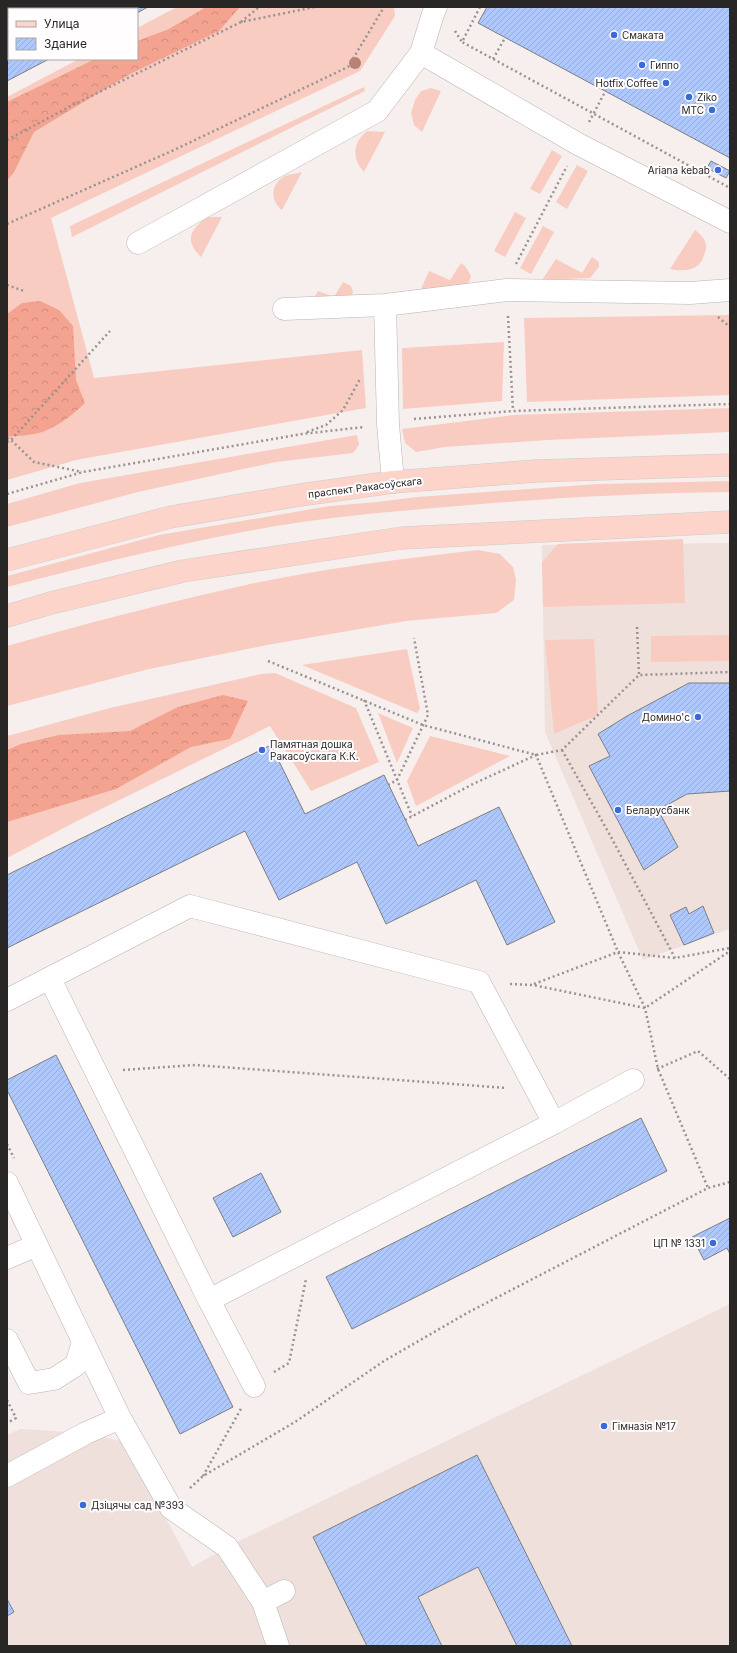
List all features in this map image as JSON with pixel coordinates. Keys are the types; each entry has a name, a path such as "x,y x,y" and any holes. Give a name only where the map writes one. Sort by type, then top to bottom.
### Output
{"main road":[{"name":"праспект Ракасоўскага","path":"7,560 170,517 300,495 393,482 536,471 730,465"},
{"path":"7,616 51,603 183,571 402,538 730,522"}],"lane":[{"path":"138,243 377,111 421,53 435,10"},
{"path":"421,53 578,144 730,222"},
{"path":"284,308 385,305 507,290 690,293 730,290"},
{"path":"385,305 388,424 393,482"},
{"path":"7,1000 190,906 479,982 538,1090 554,1123"},
{"path":"50,979 97,1071 209,1300 254,1386"},
{"path":"209,1300 554,1123 633,1080"},
{"path":"7,1183 120,1418 171,1508 227,1547 263,1602 278,1646"},
{"path":"7,1258 37,1245"},
{"path":"7,1340 29,1383 54,1379 76,1365 83,1342"},
{"path":"7,1476 86,1433 120,1418"},
{"path":"263,1602 284,1591"}],"path":[{"path":"7,140 71,106 241,22 259,7"},
{"path":"241,22 315,7"},
{"path":"7,224 174,150 348,67 384,7"},
{"path":"480,7 462,42 730,188"},
{"path":"493,59 505,38"},
{"path":"513,411 507,290 511,274 605,92"},
{"path":"7,285 24,291"},
{"path":"7,442 11,440 110,331"},
{"path":"302,434 326,425 343,410 362,374"},
{"path":"414,420 513,411 730,404"},
{"path":"7,494 83,472 302,434 364,427"},
{"path":"7,438 34,462 83,472"},
{"path":"638,627 639,675"},
{"path":"388,785 397,780 428,715 414,638"},
{"path":"268,661 423,725 536,755"},
{"path":"405,820 473,784 536,755 562,750 639,675 730,672"},
{"path":"364,700 412,816"},
{"path":"562,750 611,837 675,958"},
{"path":"536,755 618,952 645,1008 658,1069 708,1188"},
{"path":"533,985 618,952 675,958 730,949"},
{"path":"479,982 533,985 645,1008 730,949"},
{"path":"633,1080 698,1051 730,1080"},
{"path":"97,1071 195,1065 538,1090"},
{"path":"7,1144 17,1164"},
{"path":"188,1490 203,1476 295,1422 384,1361 461,1316 708,1188 730,1182"},
{"path":"7,1400 16,1418 7,1423"}],"shaded area":[{"path":"177,7 394,7 395,16 360,71 51,218 94,378 362,350 366,408 76,460 7,480 7,97 77,60 138,60 138,27"},
{"path":"364,87 365,91 72,237 70,226"},
{"path":"431,88 441,91 422,132 414,125 411,113 415,100 421,91"},
{"path":"367,131 385,132 364,172 357,161 355,150 359,140"},
{"path":"552,150 562,156 540,194 530,189"},
{"path":"577,165 588,171 567,209 556,202"},
{"path":"302,172 282,210 275,202 273,193 274,188 280,179 285,176"},
{"path":"515,212 526,218 505,257 494,251"},
{"path":"207,217 222,217 201,257 192,245 191,236 196,226"},
{"path":"543,226 554,232 531,274 520,268"},
{"path":"695,230 706,243 706,249 702,260 691,269 670,269"},
{"path":"592,257 599,262 599,267 590,278 542,280 556,259 582,273"},
{"path":"461,263 466,267 471,276 469,282 461,288 421,289 429,271 450,280"},
{"path":"343,282 351,286 353,292 351,297 309,306 318,291 334,297"},
{"path":"730,315 730,395 527,402 524,318"},
{"path":"504,342 502,401 403,409 402,348"},
{"path":"730,408 730,432 548,440 445,447 416,452 405,443 402,429 514,415"},
{"path":"357,435 359,445 353,453 276,462 138,492 7,527 7,504 80,483"},
{"path":"730,481 730,492 594,496 390,512 299,522 174,546 7,587 7,576 159,535 330,506 417,497 598,484"},
{"path":"683,539 685,603 543,607 542,562 558,544"},
{"path":"730,543 730,929 643,960 545,732 542,545"},
{"path":"478,550 500,554 513,567 516,580 514,600 496,613 406,621 267,645 149,669 7,706 7,646 128,613 278,578 392,560"},
{"path":"730,635 730,661 651,662 651,636"},
{"path":"594,639 598,715 554,734 545,640"},
{"path":"407,649 420,709 417,713 302,665"},
{"path":"275,673 356,708 379,762 311,791 270,726 79,820 7,858 7,736 110,708 261,674"},
{"path":"378,713 413,728 397,763"},
{"path":"430,736 510,756 416,806 407,781"},
{"name":"Гімназія №17","path":"730,1304 730,1646 7,1646 7,1435 20,1429 86,1433 125,1442 192,1567 227,1547"}],"green space":[{"path":"206,7 240,7 219,31 130,74 34,132 14,172 7,181 7,102 93,60 138,60 138,41 169,29"},
{"path":"40,301 59,310 73,326 76,380 85,403 67,418 47,430 32,434 7,437 7,314 22,303"},
{"path":"223,695 248,701 230,739 191,747 116,789 7,822 7,750 21,744 59,735 130,731 178,707"}],"building":[{"path":"148,7 138,12 138,8 18,8"},
{"name":"Гиппо","path":"487,7 730,7 730,158 478,23"},
{"path":"7,14 8,60 47,60 7,81"},
{"path":"711,161 730,171 726,178 707,168"},
{"path":"689,683 730,683 730,791 687,794 658,810 678,847 644,870 589,766 610,756 598,734 627,716"},
{"path":"271,745 305,814 384,775 418,846 499,807 555,922 507,945 476,880 386,924 357,862 279,900 245,831 7,948 7,875"},
{"path":"703,906 714,933 684,945 670,915 686,907 689,914"},
{"path":"56,1055 233,1407 180,1434 7,1090 7,1080"},
{"path":"641,1118 667,1171 352,1329 326,1277"},
{"path":"261,1173 281,1212 233,1237 213,1198"},
{"name":"ЦП № 1331","path":"730,1218 730,1254 727,1248 704,1260 692,1237"},
{"path":"477,1455 572,1646 517,1646 478,1567 418,1597 442,1646 367,1646 313,1537"},
{"path":"7,1599 14,1612 7,1616"}],"place":[{"name":"Смаката","path":"614,35"},
{"name":"Гиппо","path":"642,65"},
{"name":"Hotfix Coffee","path":"666,83"},
{"name":"Ziko","path":"689,97"},
{"name":"МТС","path":"712,110"},
{"name":"Ariana kebab","path":"718,170"},
{"name":"Домино'c","path":"698,717"},
{"name":"Памятная дошка Ракасоўскага К.К.","path":"262,750"},
{"name":"Беларусбанк","path":"618,810"},
{"name":"ЦП № 1331","path":"713,1243"},
{"name":"Гімназія №17","path":"604,1426"},
{"name":"Дзіцячы сад №393","path":"83,1505"}]}
